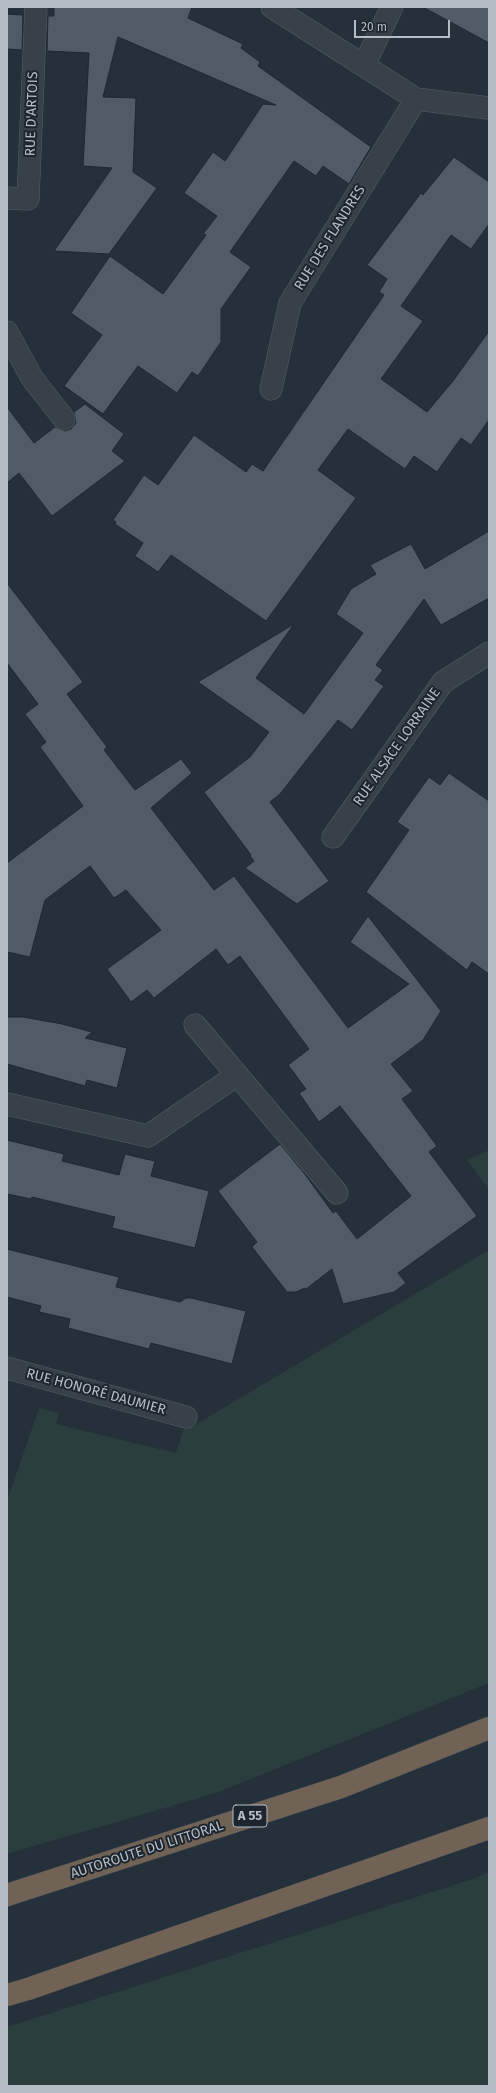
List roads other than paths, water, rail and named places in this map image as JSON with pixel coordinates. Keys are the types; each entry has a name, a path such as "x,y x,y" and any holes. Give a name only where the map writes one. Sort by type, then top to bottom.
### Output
{"highway":[{"name":"AUTOROUTE DU LITTORAL","path":"7,1896 341,1786 489,1728"},
{"path":"7,1995 28,1989 489,1828"}],"street":[{"name":"RUE D'ARTOIS","path":"7,198 28,199 36,7"},
{"path":"272,7 364,64 416,99 489,108"},
{"path":"364,64 392,7"},
{"name":"RUE DES FLANDRES","path":"271,389 290,303 416,99"},
{"path":"7,332 32,378 64,419"},
{"name":"RUE ALSACE LORRAINE","path":"333,837 443,682 489,653"},
{"path":"194,1025 337,1192"},
{"path":"7,1104 148,1136 238,1075"},
{"name":"RUE HONORÉ DAUMIER","path":"7,1368 186,1417"}]}
